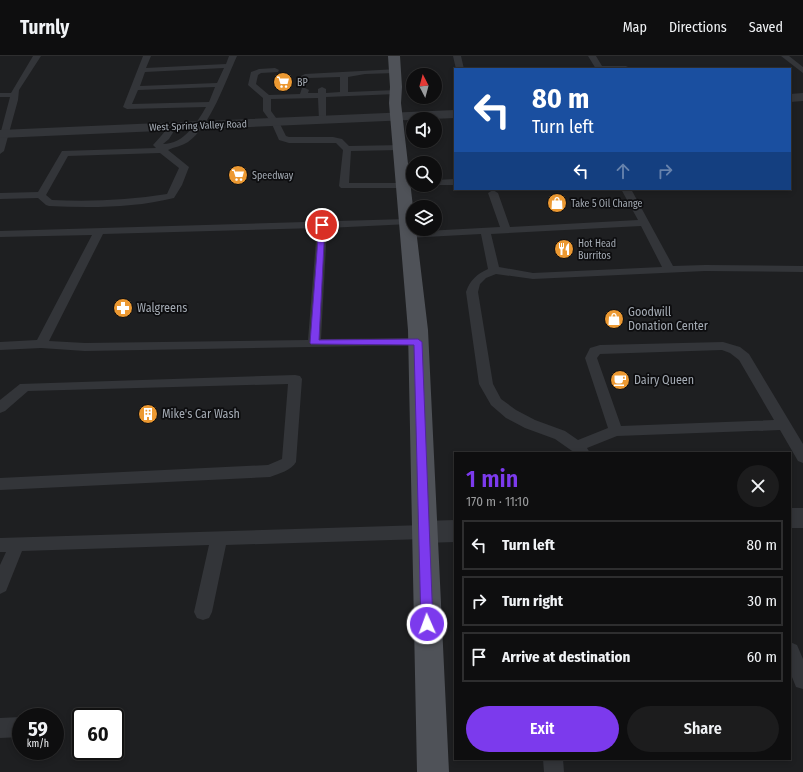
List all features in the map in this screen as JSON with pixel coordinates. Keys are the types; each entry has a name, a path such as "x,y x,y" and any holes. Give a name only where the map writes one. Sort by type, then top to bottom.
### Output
{"main road":[{"path":"395,73 400,146 406,179"},
{"path":"408,236 418,342 433,772"}],"street":[{"path":"791,98 803,97"},
{"name":"West Spring Valley Road","path":"3,134 454,114"},
{"path":"791,518 803,518"},
{"path":"424,532 454,531"}],"lane":[{"path":"0,151 15,90 37,56"},
{"path":"147,56 127,107 211,104"},
{"path":"41,195 65,154 164,149 184,142 199,125 211,104 233,56"},
{"path":"457,56 460,68"},
{"path":"592,56 599,68"},
{"path":"785,56 801,74"},
{"path":"142,70 228,66"},
{"path":"608,68 625,66"},
{"path":"275,70 256,72 252,78 252,84 267,97 267,111 275,122 282,138 289,140 339,141 347,149 400,146"},
{"path":"311,70 334,70 344,75"},
{"path":"267,97 323,86 344,75 365,72 395,73"},
{"path":"305,89 306,76 323,86 344,94 395,73"},
{"path":"344,75 344,94"},
{"path":"135,88 220,85"},
{"path":"323,86 323,120"},
{"path":"0,95 14,95"},
{"path":"0,196 41,195 49,202 74,204 141,202 171,196 184,166 157,145 166,137 173,126"},
{"path":"347,149 344,186 406,185"},
{"path":"442,183 454,182"},
{"path":"627,190 669,269"},
{"path":"493,193 506,230"},
{"path":"442,229 485,231 644,223"},
{"path":"314,343 322,225"},
{"path":"0,234 322,225 406,228"},
{"path":"485,231 494,270"},
{"path":"41,344 99,232"},
{"path":"784,425 616,431 580,450 560,435 530,424 511,414 496,402 486,384 472,292 475,283 482,276 494,270 533,276 740,267 803,269"},
{"path":"0,346 41,344 85,347 418,342"},
{"path":"616,431 591,358 595,350 723,346 735,350 744,357 803,457"},
{"path":"0,408 25,387 295,379 289,462 270,471 0,484"},
{"path":"0,545 424,532"},
{"path":"203,612 218,538"},
{"path":"0,586 17,544"},
{"path":"791,653 803,680"},
{"path":"0,728 12,727"},
{"path":"553,760 554,772"}],"shaded area":[{"path":"0,56 803,56 803,772 0,772"}],"place":[{"name":"BP","path":"283,82"},
{"name":"Speedway","path":"238,175"},
{"name":"Take 5 Oil Change","path":"557,203"},
{"name":"Hot Head Burritos","path":"564,249"},
{"name":"Walgreens","path":"123,308"},
{"name":"Goodwill Donation Center","path":"614,319"},
{"name":"Dairy Queen","path":"620,380"},
{"name":"Mike's Car Wash","path":"148,414"}],"route":[{"path":"322,225 314,343 418,342 427,624"}]}
